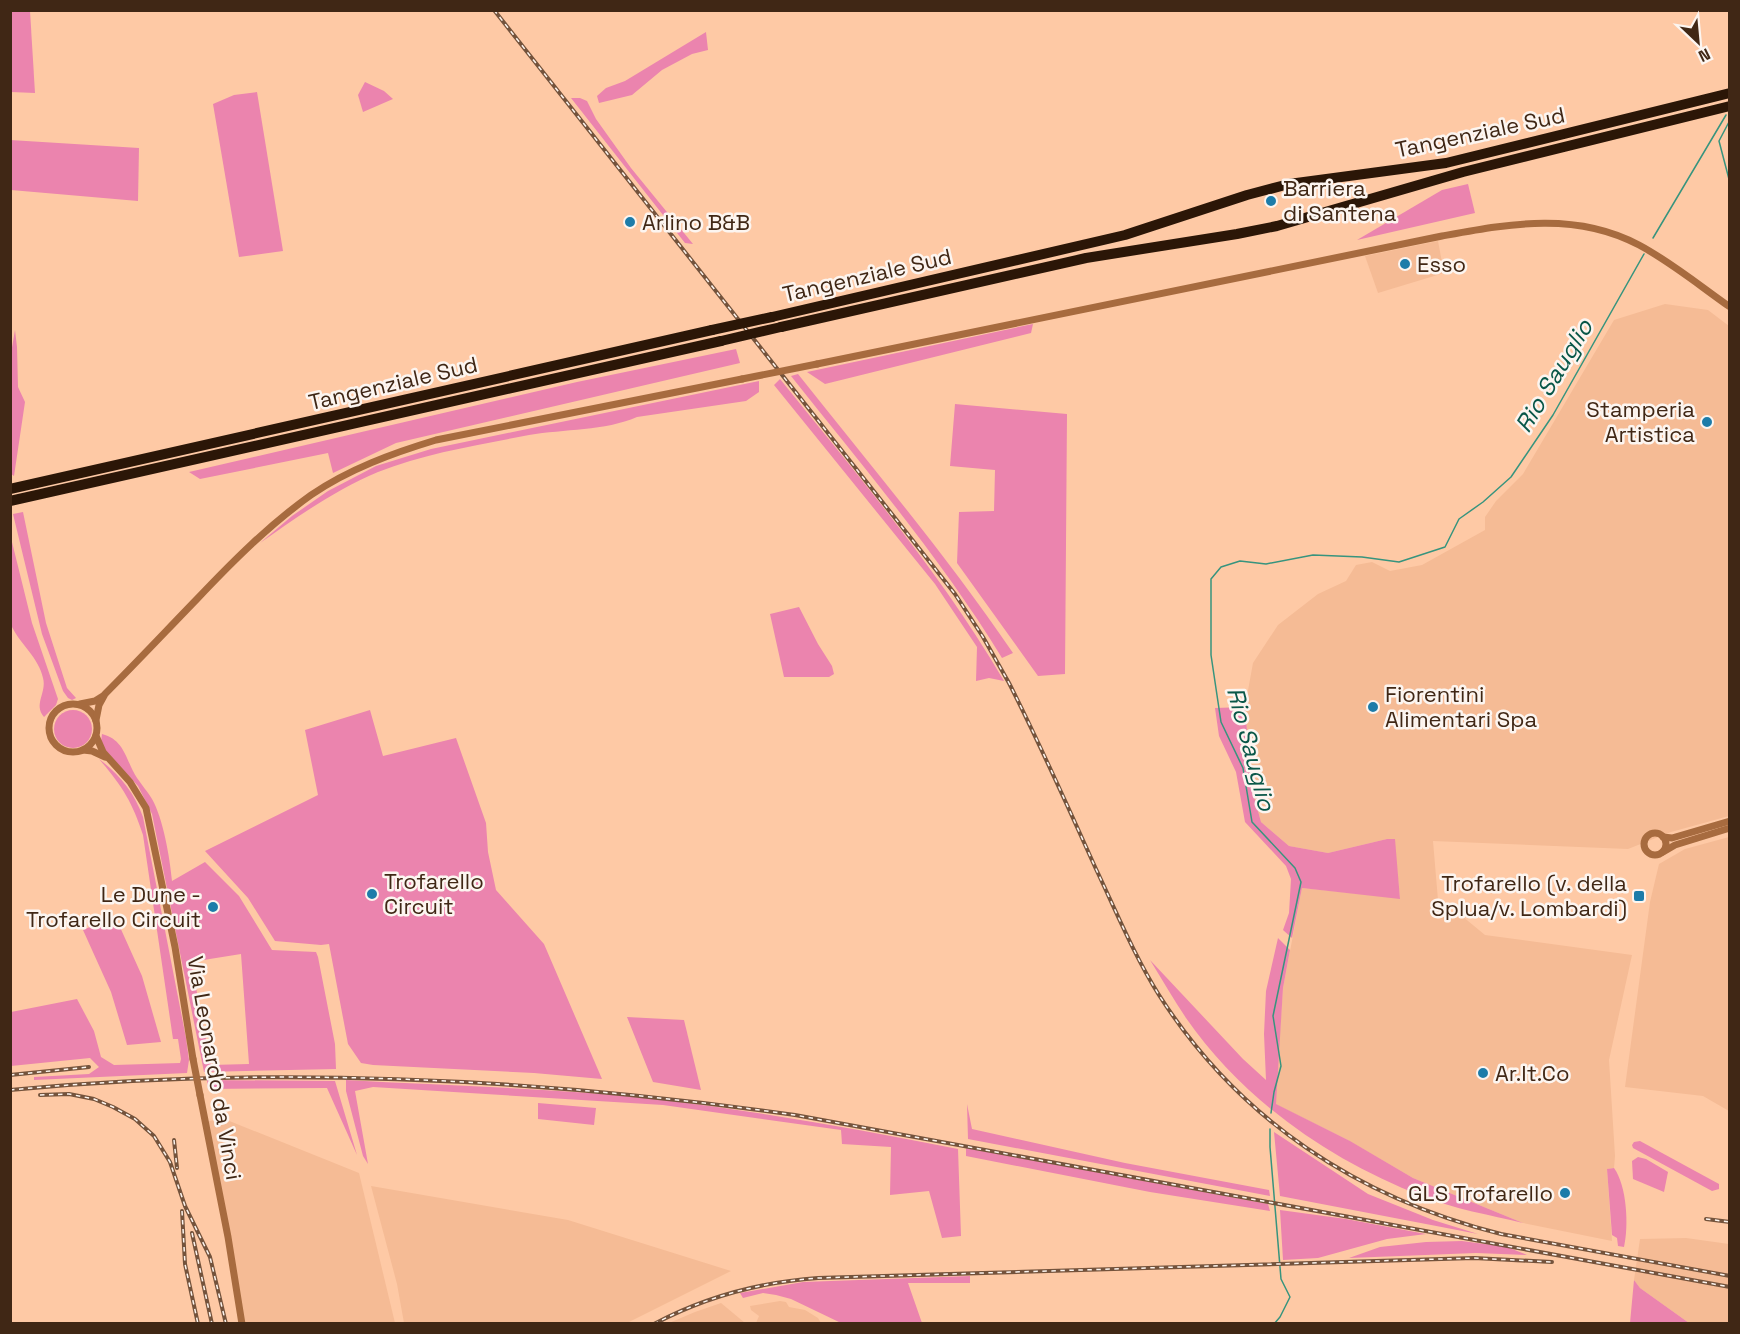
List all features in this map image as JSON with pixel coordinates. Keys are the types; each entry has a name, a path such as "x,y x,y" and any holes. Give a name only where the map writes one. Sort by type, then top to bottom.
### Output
{"highway":[{"name":"Tangenziale Sud","path":"10,489 1125,235 1247,195 1289,184 1446,163 1730,93"},
{"name":"Tangenziale Sud","path":"10,501 1086,258 1238,234 1284,224 1463,172 1730,106"},
{"path":"1694,115 1730,112"}],"street":[{"path":"105,694 99,705 96,736 91,744 83,750 67,752 59,749 50,738 48,730 52,715 65,705 95,701 105,694 237,557 273,523 313,494 350,473 392,453 436,440 1498,225 1554,222 1581,225 1624,238 1674,267 1730,307"},
{"path":"78,705 92,713 96,720"},
{"name":"Via Leonardo da Vinci","path":"96,736 103,752 138,794 150,822 174,947 192,1059 228,1236 242,1323"},
{"name":"Via Leonardo da Vinci","path":"83,750 110,760"},
{"path":"1730,821 1672,838 1653,834 1647,837 1644,843 1645,849 1650,854 1656,855 1686,841 1730,828"},
{"path":"1663,837 1666,846 1663,852"}],"shaded area":[{"path":"11,10 30,11 35,93 11,92"},
{"path":"706,32 708,50 692,54 662,70 632,95 599,103 597,96 606,88 625,81"},
{"path":"365,82 384,91 393,99 363,112 358,95"},
{"path":"257,92 283,251 239,257 213,104 234,95"},
{"path":"571,98 587,101 596,119 631,168 693,244 685,243"},
{"path":"10,140 139,148 138,201 11,190"},
{"path":"1468,184 1475,213 1357,240 1442,190"},
{"name":"Esso","path":"1438,241 1444,273 1378,293 1365,256"},
{"path":"1665,304 1708,310 1729,326 1729,816 1671,832 1628,849 1433,841 1439,912 1462,916 1485,935 1632,955 1609,1060 1615,1156 1614,1168 1607,1169 1612,1241 1523,1223 1413,1178 1346,1139 1275,1104 1283,988 1302,888 1400,898 1394,839 1328,853 1289,846 1261,822 1252,789 1245,707 1253,663 1278,625 1318,594 1346,581 1356,565 1372,562 1390,571 1422,565 1485,530 1485,517 1496,501 1523,474 1614,320"},
{"path":"1033,324 1031,333 825,384 807,372"},
{"path":"15,330 18,387 25,402 14,476 10,473 10,359"},
{"path":"736,349 740,363 396,443 333,473 328,453 200,479 189,472 577,382"},
{"path":"798,374 935,546 1013,653 1002,658 928,549 791,376"},
{"path":"780,379 926,564 980,641 1004,681 989,678 976,681 977,647 935,584 774,385"},
{"path":"759,381 759,392 746,401 637,417 612,425 529,435 452,450 396,465 362,479 332,496 260,543 292,516 328,491 376,466 431,449"},
{"path":"955,404 1067,414 1065,674 1038,676 957,563 959,512 994,511 995,470 950,466"},
{"path":"23,512 46,623 67,688 76,698 72,700 63,691 42,634 13,514"},
{"path":"11,538 32,623 58,699 56,705 44,717 40,708 44,683 41,671 10,621"},
{"path":"799,607 832,666 834,674 829,677 784,677 770,614"},
{"path":"1245,707 1252,789 1261,822 1289,846 1328,853 1395,839 1400,899 1302,888 1292,938 1283,930 1289,913 1291,879 1286,866 1245,822 1236,772 1219,736 1215,708"},
{"path":"73,710 86,716 92,729 86,742 73,748 60,742 54,729 60,716"},
{"name":"Trofarello Circuit","path":"370,710 383,756 456,738 486,823 488,852 496,890 544,944 602,1079 361,1063 348,1044 329,944 275,941 248,898 205,851 318,795 305,730"},
{"path":"102,734 109,736 118,744 135,775 152,799 163,827 172,881 205,862 239,896 272,950 316,952 335,1044 336,1069 204,1072 152,814 138,786 104,749 101,742","holes":["241,954 249,1064 211,1065 191,962"]},
{"path":"99,759 126,785 143,817 186,1038 189,1060 187,1073 34,1080 34,1077 89,1074 99,1067 90,1058 11,1066 11,1012 77,999 94,1031 101,1057 114,1065 180,1063 181,1059 178,1039 173,1039 143,835 125,794"},
{"path":"1730,837 1729,1111 1703,1096 1625,1087 1650,902 1659,864 1685,849"},
{"path":"115,916 142,976 161,1042 127,1045 111,992 83,930"},
{"path":"1278,938 1290,950 1283,988 1276,1104 1350,1141 1413,1178 1523,1223 1447,1205 1422,1196 1354,1165 1290,1124 1261,1101 1209,1048 1186,1018 1150,960 1243,1059 1266,1080 1264,1034 1266,991"},
{"path":"627,1017 684,1020 701,1090 653,1082"},
{"path":"207,1080 335,1081 357,1155 327,1088 208,1089"},
{"path":"346,1080 544,1090 663,1100 811,1122 958,1149 961,1236 942,1238 929,1191 890,1195 891,1147 842,1144 841,1130 663,1105 373,1087 355,1091 368,1164 363,1156 346,1091"},
{"path":"538,1103 596,1108 594,1125 538,1119"},
{"path":"967,1104 972,1129 1125,1163 1269,1190 1270,1196 968,1139"},
{"path":"222,1118 359,1173 395,1323 244,1323 206,1122"},
{"path":"1274,1132 1368,1194 1433,1220 1478,1234 1280,1196"},
{"path":"1640,1141 1719,1184 1719,1189 1712,1191 1633,1148 1634,1142"},
{"path":"966,1148 1268,1204 1270,1211 1150,1192 966,1156"},
{"path":"1638,1157 1668,1172 1664,1192 1633,1179 1632,1161"},
{"path":"1614,1168 1622,1185 1626,1206 1624,1247 1618,1246 1617,1238 1612,1235 1607,1169"},
{"path":"371,1186 568,1220 731,1271 627,1323 404,1323 397,1284"},
{"path":"1280,1210 1346,1219 1426,1234 1387,1239 1318,1258 1283,1260"},
{"path":"1686,1238 1729,1244 1729,1323 1689,1323 1640,1288 1634,1280 1640,1239"},
{"path":"1462,1241 1507,1247 1527,1255 1476,1253 1349,1258 1380,1247"},
{"path":"970,1276 970,1283 908,1283 922,1323 841,1323 791,1299 763,1293 743,1298 740,1293 803,1282"},
{"path":"1634,1280 1640,1288 1689,1323 1630,1323"},
{"path":"786,1302 789,1307 805,1310 818,1318 821,1323 756,1323 759,1316 751,1310 750,1306"},
{"path":"721,1303 745,1323 669,1323 695,1312"}],"waterway":[{"name":"Rio Sauglio","path":"1653,238 1726,115"},
{"path":"1730,120 1719,141 1730,183"},
{"name":"Rio Sauglio","path":"1271,1113 1281,1066 1273,1016 1301,882 1295,868 1252,822 1243,768 1221,722 1211,655 1211,579 1221,567 1240,561 1266,564 1313,555 1362,557 1399,562 1445,547 1459,519 1483,502 1511,477 1553,415 1644,254"},
{"name":"Rio Sauglio","path":"1270,1129 1281,1279 1290,1297 1274,1324"}],"railway":[{"path":"494,10 955,594 1009,683 1141,964 1159,995 1191,1040 1226,1080 1265,1116 1306,1148 1351,1176 1398,1199 1449,1219 1501,1234 1730,1276"},
{"path":"10,1075 89,1067"},
{"path":"10,1090 108,1082 305,1077 502,1084 698,1102 795,1115 1730,1287"},
{"path":"40,1095 69,1094 94,1099 135,1119 154,1136 170,1162 185,1206 210,1257 226,1324"},
{"path":"174,1140 177,1168"},
{"path":"182,1211 185,1264 198,1324"},
{"path":"1706,1219 1730,1222"},
{"path":"192,1233 212,1324"},
{"path":"654,1324 673,1314 734,1292 776,1283 818,1278 1474,1258 1552,1262"}],"place":[{"name":"Barriera di Santena","path":"1271,201"},
{"name":"Arlino B&B","path":"630,222"},
{"name":"Esso","path":"1405,264"},
{"name":"Stamperia Artistica","path":"1707,422"},
{"name":"Fiorentini Alimentari Spa","path":"1373,707"},
{"name":"Trofarello Circuit","path":"372,894"},
{"name":"Trofarello (v. della Splua/v. Lombardi)","path":"1639,896"},
{"name":"Le Dune - Trofarello Circuit","path":"213,907"},
{"name":"Ar.It.Co","path":"1483,1073"},
{"name":"GLS Trofarello","path":"1565,1193"}]}
